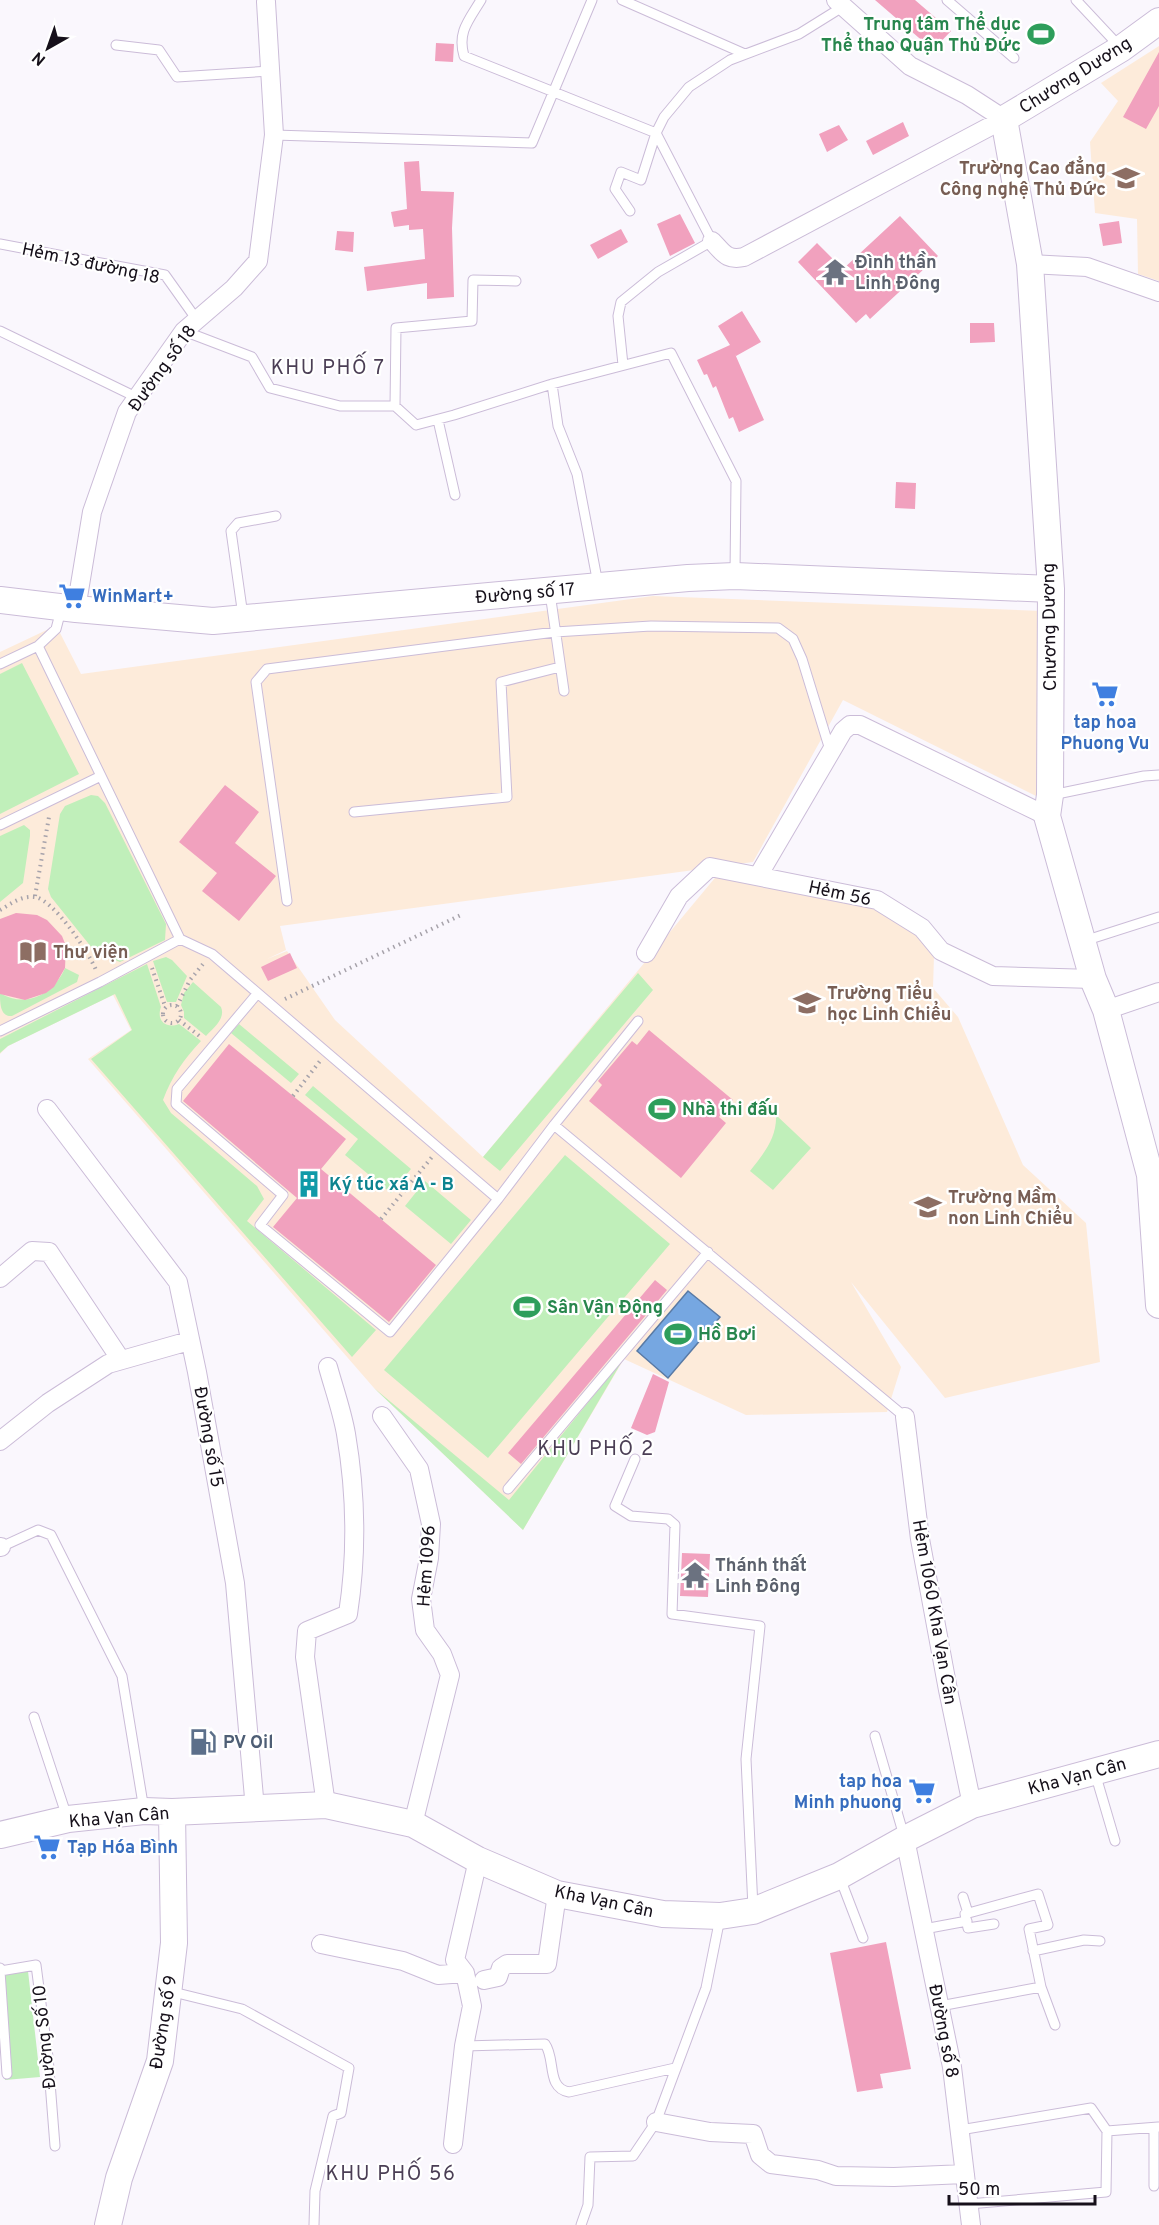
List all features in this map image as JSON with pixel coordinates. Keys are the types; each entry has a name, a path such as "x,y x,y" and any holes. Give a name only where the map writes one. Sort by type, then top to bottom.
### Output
{"street":[{"name":"Đường số 18","path":"69,608 92,513 127,412 190,325 234,288 258,261 274,135 266,2"},
{"path":"712,241 727,256 734,259 744,257 1004,119 967,95 910,66 840,3"},
{"name":"Chương Dương","path":"1159,21 1122,48 1004,119 1030,264 1051,589 1048,805 1082,941 1093,979 1106,1010 1150,1175 1159,1305"},
{"path":"1030,264 1087,267 1159,292"},
{"name":"Đường số 17","path":"0,600 213,621 598,586 735,576 1051,589"},
{"path":"758,876 843,730 850,725 860,725 1048,805"},
{"name":"Hẻm 56","path":"646,953 679,896 710,867 877,900 922,928 941,951 993,975 1093,979"},
{"path":"1106,1010 1159,992"},
{"name":"Đường số 15","path":"47,1109 178,1282 197,1371 235,1582 255,1809"},
{"path":"0,1278 32,1251 49,1252 121,1360"},
{"path":"0,1441 48,1403 108,1364 189,1341"},
{"path":"326,1805 305,1657 307,1631 348,1614 354,1540 346,1431 328,1367"},
{"name":"Hẻm 1096","path":"382,1416 419,1469 431,1524 429,1558 421,1599 425,1630 442,1654 450,1675 413,1824"},
{"name":"Hẻm 1060 Kha Vạn Cân","path":"905,1417 920,1539 972,1805"},
{"name":"Kha Vạn Cân","path":"0,1835 68,1820 144,1810 172,1812 326,1805 413,1824 478,1860 557,1894 663,1914 720,1916 753,1911 839,1876 972,1805 1159,1754"},
{"name":"Đường số 9","path":"108,2225 119,2178 160,2061 174,1943 172,1812"},
{"name":"Đường số 8","path":"905,1839 952,2067 971,2225"},
{"path":"453,2144 464,2046 472,2006 465,1973 455,1960 478,1860"},
{"path":"484,1980 498,1977 501,1968 507,1964 547,1964 557,1894"},
{"path":"321,1944 403,1961 438,1975 465,1973"},
{"path":"656,2122 710,2132 753,2134 760,2155 771,2164 818,2170 836,2176 894,2177 965,2174"}],"lane":[{"path":"481,0 462,31 461,46 464,56 656,132 712,241 658,272 621,302 618,316 623,366"},
{"path":"274,135 532,143 592,0"},
{"path":"621,0 745,54"},
{"path":"947,0 1014,58"},
{"path":"1076,0 1122,48"},
{"path":"630,212 615,189 621,172 640,180 656,132 664,117 689,87 730,60 799,34 840,3"},
{"path":"116,45 159,50 177,77 270,71"},
{"name":"Hẻm 13 đường 18","path":"0,244 165,275 190,325"},
{"path":"394,406 396,328 472,321 473,280 516,281"},
{"path":"190,325 252,357 270,388 340,406 394,406 416,425 552,384 671,353 736,481 735,576"},
{"path":"0,331 138,398"},
{"path":"552,384 558,426 577,474 598,586"},
{"path":"438,420 455,495"},
{"path":"243,618 231,531 238,523 276,516"},
{"path":"550,591 564,691"},
{"path":"0,664 38,646 56,629 69,608"},
{"path":"287,902 256,682 267,669 555,632 651,626 778,628 793,639 802,659 831,752"},
{"path":"38,646 180,939 212,954 498,1199"},
{"path":"354,812 507,797 501,682 560,667"},
{"path":"1048,805 1144,776 1159,775"},
{"path":"0,825 101,776"},
{"path":"1082,941 1159,917"},
{"path":"0,1030 100,982 180,939"},
{"path":"257,994 177,1089 176,1104 283,1195 260,1225 390,1332 638,1021"},
{"path":"554,1125 905,1417"},
{"path":"508,1489 708,1252"},
{"path":"635,1459 615,1506 631,1516 668,1519 675,1525 672,1614 760,1626 746,1759 753,1911"},
{"path":"1,1547 38,1530 51,1535 122,1676 144,1810"},
{"path":"34,1717 68,1820"},
{"path":"875,1736 905,1839"},
{"path":"1094,1770 1115,1841"},
{"path":"839,1876 863,1938"},
{"path":"924,1929 1038,1894 1048,1925 1029,1929 1041,1986 1055,2025"},
{"path":"963,1898 968,1917 968,1928 994,1924"},
{"path":"581,2225 588,2205 590,2157 633,2156 656,2122 706,1988 720,1916"},
{"path":"1033,1950 1084,1940 1100,1941"},
{"name":"Đường Số 10","path":"7,2074 0,1969 36,1965 48,2057 55,2146"},
{"path":"940,2006 1041,1986"},
{"path":"169,1990 242,2009 350,2068 341,2113 333,2116 315,2191 314,2225"},
{"path":"464,2046 545,2044 549,2050 557,2087 561,2091 569,2092 675,2068"},
{"path":"960,2130 1091,2108 1107,2132 1106,2193 969,2204"},
{"path":"1107,2132 1157,2128 1154,2186"}],"path":[{"path":"35,896 51,802"},
{"path":"0,910 19,898 35,896 46,902 64,920 94,966 100,982"},
{"path":"270,1006 463,914"},
{"path":"177,1006 190,980 212,954"},
{"path":"148,956 165,1006"},
{"path":"171,1004 177,1006 181,1011 179,1020 170,1023 166,1021 162,1016 165,1006 171,1004"},
{"path":"179,1020 213,1046"},
{"path":"293,1096 326,1054"},
{"path":"381,1219 439,1149"}],"shaded area":[{"name":"Trường Cao đẳng Công nghệ Thủ Đức","path":"1159,46 1159,281 1138,274 1137,219 1095,213 1090,142 1118,101 1101,83"},
{"path":"653,596 1042,611 1038,797 843,700 753,862 280,926 286,950 267,959 287,951 335,1020 483,1157 719,873 877,907 921,934 934,956 933,988 958,1017 1023,1165 1086,1223 1100,1362 945,1398 851,1282 901,1367 887,1412 746,1415 624,1359 523,1530 374,1388 88,1059 131,1030 113,995 8,1046 0,1054 0,652 53,627 59,631 81,674"}],"green space":[{"path":"22,663 79,774 0,814 0,674"},
{"path":"91,795 98,796 105,803 166,924 165,940 120,962 96,953 51,897 48,889 60,814 65,806"},
{"path":"24,825 30,830 30,836 23,883 0,902 0,836"},
{"path":"166,957 172,960 187,976 176,1002 167,1002 153,961"},
{"path":"147,964 161,1007 160,1016 163,1023 166,1025 179,1024 201,1041 179,1068 163,1100 171,1113 257,1186 264,1199 247,1221 376,1330 352,1357 91,1059 132,1030 115,994 8,1046 0,1053 0,1039"},
{"path":"65,968 79,975 77,982 12,1016 3,1012 0,993 20,1000 38,996 54,985"},
{"path":"638,973 653,990 500,1171 483,1157"},
{"path":"193,982 221,1007 222,1011 218,1023 206,1036 184,1018 181,1005 184,993"},
{"path":"239,1024 299,1074 291,1083 231,1033"},
{"path":"313,1086 411,1169 391,1193 345,1155 358,1139 305,1095"},
{"path":"776,1115 811,1148 773,1190 750,1171 772,1138"},
{"name":"Sân Vận Động","path":"565,1155 670,1244 488,1458 384,1370"},
{"path":"425,1181 471,1220 451,1244 405,1206"},
{"path":"624,1358 523,1530 374,1388 509,1500"},
{"path":"28,1971 40,2077 5,2080 0,2036 0,1974"}],"water":[{"name":"Hồ Bơi","path":"688,1291 720,1317 668,1378 637,1351"}],"building":[{"path":"875,0 915,0 951,31 933,50"},
{"path":"436,43 454,44 453,62 435,61"},
{"path":"1159,52 1159,106 1146,129 1123,117"},
{"path":"903,122 909,136 873,155 866,141"},
{"path":"839,125 848,140 827,152 819,134"},
{"path":"419,161 421,191 454,192 452,228 454,297 427,299 427,283 367,291 364,267 425,259 423,229 409,230 409,225 394,227 391,212 407,209 404,162"},
{"path":"680,214 695,243 670,256 657,224"},
{"name":"Đình thần Linh Đông","path":"900,216 938,256 870,319 866,314 856,323 798,262 817,243 843,269"},
{"path":"1119,221 1122,243 1103,246 1099,224"},
{"path":"621,229 628,242 598,259 590,245"},
{"path":"337,231 354,232 353,252 335,250"},
{"path":"742,311 761,342 736,356 735,354 764,420 739,432 733,417 729,419 716,386 713,388 697,360 730,345 718,326"},
{"path":"970,323 994,323 995,342 970,343"},
{"path":"896,482 916,483 915,509 895,508"},
{"path":"225,785 259,812 235,843 276,876 239,921 202,891 217,873 179,842"},
{"name":"Thư viện","path":"16,913 37,915 47,920 62,936 66,946 65,968 54,987 46,993 25,1000 0,994 0,919"},
{"path":"290,953 297,968 268,981 261,967"},
{"name":"Nhà thi đấu","path":"649,1030 733,1100 719,1117 726,1123 681,1178 589,1101 602,1085 598,1081 632,1041 637,1045"},
{"name":"Ký túc xá A - B","path":"229,1044 346,1139 321,1169 436,1265 389,1322 273,1227 297,1198 183,1101"},
{"path":"655,1280 667,1290 521,1464 508,1453"},
{"path":"653,1374 669,1382 655,1432 647,1435 631,1428"},
{"name":"Thánh thất Linh Đông","path":"682,1553 710,1554 708,1597 680,1596"},
{"path":"886,1942 911,2069 880,2074 883,2088 857,2092 830,1953"}],"place":[{"name":"Trung tâm Thể dục Thể thao Quận Thủ Đức","path":"1041,34"},
{"name":"Trường Cao đẳng Công nghệ Thủ Đức","path":"1126,178"},
{"name":"Đình thần Linh Đông","path":"835,272"},
{"name":"WinMart+","path":"72,596"},
{"name":"tap hoa Phuong Vu","path":"1105,694"},
{"name":"Thư viện","path":"33,952"},
{"name":"Trường Tiểu học Linh Chiểu","path":"807,1003"},
{"name":"Nhà thi đấu","path":"662,1109"},
{"name":"Ký túc xá A - B","path":"309,1184"},
{"name":"Trường Mầm non Linh Chiểu","path":"928,1207"},
{"name":"Sân Vận Động","path":"527,1307"},
{"name":"Hồ Bơi","path":"678,1334"},
{"name":"Thánh thất Linh Đông","path":"695,1575"},
{"name":"PV Oil","path":"203,1742"},
{"name":"tap hoa Minh phuong","path":"922,1791"},
{"name":"Tạp Hóa Bình","path":"47,1847"}],"district":[{"name":"KHU PHỐ 7","path":"328,367"},
{"name":"KHU PHỐ 2","path":"596,1448"},
{"name":"KHU PHỐ 56","path":"391,2173"}]}
